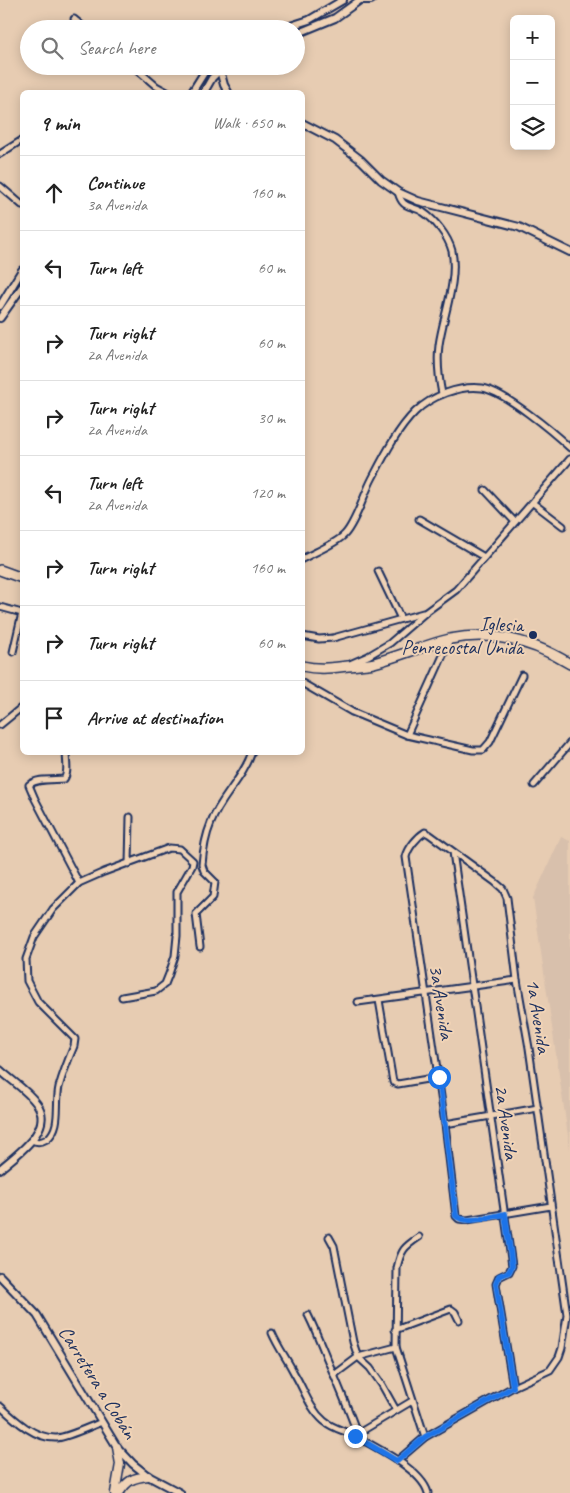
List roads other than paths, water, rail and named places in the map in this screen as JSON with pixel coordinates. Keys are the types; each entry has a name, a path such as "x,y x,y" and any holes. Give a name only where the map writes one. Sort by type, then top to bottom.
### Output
{"highway":[{"path":"0,570 20,577"},
{"path":"305,666 328,670 372,664 450,639 477,636 497,636 517,640 551,652 570,664"}],"main road":[{"path":"117,1446 120,1464 117,1493"},
{"path":"117,1493 134,1478 148,1476"}],"street":[{"path":"305,21 343,0"},
{"path":"305,30 335,18 361,0 371,0"},
{"path":"143,75 163,90"},
{"path":"193,90 202,75"},
{"path":"205,90 215,75"},
{"path":"223,75 227,90"},
{"path":"199,80 200,90"},
{"path":"305,125 335,140 361,160 381,180 398,192 426,204 519,227 570,252"},
{"path":"0,154 20,142"},
{"path":"0,186 20,204"},
{"path":"398,192 405,205 421,211 437,225 447,238 451,249 452,272 448,311 439,345 439,380 442,394"},
{"path":"0,306 20,273"},
{"path":"0,318 20,289"},
{"path":"305,557 345,535 370,483 398,435 416,411 442,394 468,388 483,388 499,395 542,424 570,446"},
{"path":"342,667 368,656 390,643 426,612 456,590 570,458"},
{"path":"485,490 515,522"},
{"path":"533,503 563,526"},
{"path":"419,519 484,557"},
{"path":"378,571 401,619"},
{"path":"0,607 20,612"},
{"path":"305,636 320,639 333,638 426,612"},
{"path":"13,652 20,622"},
{"path":"407,734 450,639"},
{"path":"305,685 352,712 407,734 473,750 483,750 490,742 522,675"},
{"path":"0,725 20,709"},
{"path":"534,785 570,743"},
{"path":"66,755 67,772 64,780 37,781 29,785 34,799 79,882"},
{"path":"200,947 196,914 213,897 215,882 204,871 202,865 211,822 244,772 251,755"},
{"path":"128,864 130,817"},
{"name":"3a Avenida","path":"453,852 425,832 420,835 407,852 406,860 446,1124 456,1216 459,1219 466,1220 505,1214"},
{"path":"32,1140 36,1142 44,1141 51,1135 56,1126 58,1090 74,1046 74,1039 38,1002 27,981 26,960 34,937 53,909 79,882 140,858 175,848 186,853 193,861 177,892 177,936 174,956 165,984 156,991 122,997"},
{"name":"1a Avenida","path":"453,852 503,889 507,898 517,980 538,1108 567,1314 559,1357 550,1370 513,1387"},
{"name":"2a Avenida","path":"453,852 512,1266 509,1272 499,1276 496,1284 513,1387"},
{"path":"358,1002 517,980"},
{"path":"379,1000 394,1082 398,1084 439,1077"},
{"path":"0,1070 32,1099 39,1108 41,1124 32,1140 0,1169"},
{"path":"446,1124 538,1108"},
{"path":"505,1214 551,1206"},
{"path":"329,1237 334,1246 353,1342 358,1357 370,1368 382,1384 396,1410"},
{"path":"419,1237 404,1248 400,1256 397,1268 395,1330 396,1348 425,1437"},
{"name":"Carretera a Cobán","path":"0,1276 37,1315 117,1446 133,1464 148,1476 180,1493"},
{"path":"395,1330 451,1310 455,1312 459,1320"},
{"path":"308,1315 319,1335 342,1392 356,1435"},
{"path":"272,1333 278,1348 317,1414 326,1423 356,1435 397,1461 422,1480 426,1485 428,1493"},
{"path":"334,1375 358,1357 396,1348"},
{"path":"397,1461 425,1437 513,1387"},
{"path":"356,1435 412,1401"},
{"path":"0,1406 22,1425 40,1434 58,1438 102,1422"}],"place":[{"name":"Iglesia Penrecostal Unida","path":"533,635"}]}
